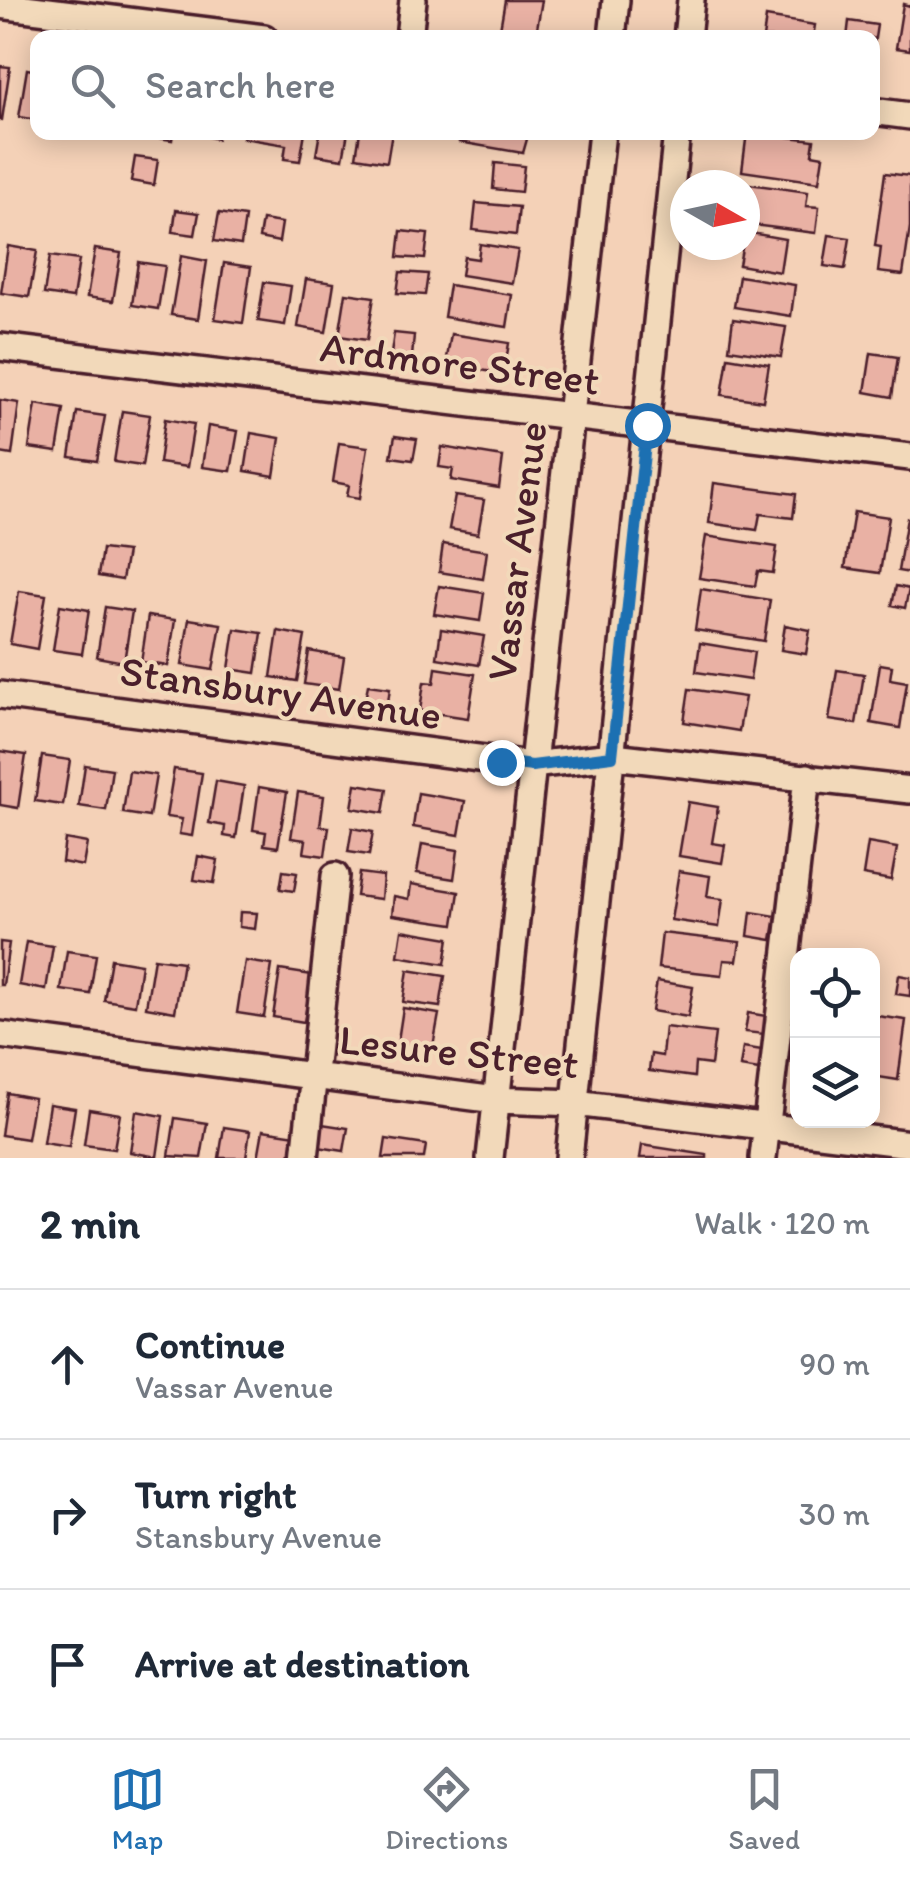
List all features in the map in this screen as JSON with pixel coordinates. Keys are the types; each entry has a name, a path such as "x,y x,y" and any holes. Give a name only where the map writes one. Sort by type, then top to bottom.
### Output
{"street":[{"path":"410,30 414,0"},
{"path":"613,30 616,0"},
{"path":"689,30 692,0"},
{"path":"0,5 200,30"},
{"path":"880,112 910,116"},
{"name":"Vassar Avenue","path":"490,1158 601,140"},
{"path":"569,1158 677,140"},
{"name":"Ardmore Street","path":"0,347 910,457"},
{"name":"Stansbury Avenue","path":"0,695 532,766 612,756 910,790"},
{"path":"764,1158 807,777"},
{"path":"305,1158 335,876"},
{"name":"Lesure Street","path":"0,1035 496,1100 575,1103 910,1144"}],"building":[{"path":"505,0 542,0 537,30 500,29"},
{"path":"903,4 910,6 910,50 896,48"},
{"path":"766,17 815,25 814,30 764,30"},
{"path":"849,21 877,25 876,30 848,30"},
{"path":"0,66 10,67 2,120 0,120"},
{"path":"27,69 30,70 30,119 19,117"},
{"path":"255,140 304,140 300,161 284,159 286,145"},
{"path":"319,140 347,140 343,159 316,155"},
{"path":"359,140 391,140 387,162 356,157"},
{"path":"459,140 527,140 523,153"},
{"path":"746,140 814,140 812,154 823,156 819,182 742,170"},
{"path":"135,157 158,160 154,185 131,181"},
{"path":"495,163 524,166 521,192 493,189"},
{"path":"885,173 910,176 910,227 903,275 878,272 881,247 875,246"},
{"path":"760,186 808,192 806,206 819,207 816,233 760,226"},
{"path":"476,203 519,207 516,235 473,230"},
{"path":"176,210 199,213 195,235 173,232"},
{"path":"219,213 245,217 241,245 214,241"},
{"path":"262,220 282,223 279,242 259,238"},
{"path":"401,231 428,234 425,259 398,257"},
{"path":"760,235 785,239 780,272 739,265 740,260 760,260"},
{"path":"829,235 850,238 845,269 824,266"},
{"path":"480,244 518,250 512,283 461,275 464,257 478,259"},
{"path":"8,246 37,251 29,297 1,293"},
{"path":"95,249 121,253 113,301 87,297"},
{"path":"50,256 79,260 73,298 44,294"},
{"path":"181,256 207,261 198,319 171,315"},
{"path":"138,262 165,266 158,309 132,305"},
{"path":"224,263 251,267 243,323 215,319"},
{"path":"400,272 428,274 425,295 397,293"},
{"path":"739,276 795,285 791,316 734,307"},
{"path":"306,279 334,283 326,332 298,327"},
{"path":"264,282 291,286 285,325 258,321"},
{"path":"449,285 512,295 507,327 444,317"},
{"path":"346,293 374,297 367,340 339,336"},
{"path":"733,319 786,327 781,357 729,349"},
{"path":"394,333 414,335 412,357 391,354"},
{"path":"451,334 509,343 504,374 446,364"},
{"path":"871,353 898,357 892,397 865,392"},
{"path":"728,357 769,364 763,401 722,395"},
{"path":"0,400 19,403 12,455 0,453"},
{"path":"36,404 64,409 57,452 29,448"},
{"path":"122,411 150,415 142,466 114,462"},
{"path":"77,412 105,416 97,461 70,457"},
{"path":"165,419 194,424 187,467 159,463"},
{"path":"208,426 238,431 231,471 202,467"},
{"path":"251,433 280,438 274,476 245,471"},
{"path":"395,436 417,439 413,460 391,457"},
{"path":"339,443 368,447 360,498 347,496 349,485 333,482"},
{"path":"442,447 503,457 499,488 451,480 453,469 439,467"},
{"path":"714,483 796,494 793,518 760,514 757,530 709,523"},
{"path":"455,496 484,500 478,534 449,529"},
{"path":"854,512 889,517 880,573 845,568"},
{"path":"910,518 910,573 898,571"},
{"path":"706,536 777,547 773,573 758,571 755,586 699,578"},
{"path":"443,544 487,551 483,579 439,572"},
{"path":"102,549 127,552 122,580 98,576"},
{"path":"439,586 484,593 480,621 434,614"},
{"path":"896,586 909,589 905,608 892,605"},
{"path":"701,589 770,600 764,641 695,630"},
{"path":"19,591 46,595 37,649 10,644"},
{"path":"60,605 89,610 82,654 53,650"},
{"path":"105,607 132,611 124,662 97,657"},
{"path":"148,616 175,620 168,666 141,662"},
{"path":"189,619 221,624 213,670 182,665"},
{"path":"785,625 810,630 806,654 781,650"},
{"path":"235,629 262,633 256,673 229,669"},
{"path":"441,629 484,636 479,665 437,658"},
{"path":"278,631 305,636 297,681 271,677"},
{"path":"700,643 754,652 750,680 696,672"},
{"path":"309,651 344,657 339,689 304,684"},
{"path":"880,664 892,666 890,679 907,682 900,728 871,723"},
{"path":"436,668 475,674 468,718 420,711 424,682 434,683"},
{"path":"837,670 864,674 856,724 829,720"},
{"path":"368,685 390,688 387,709 364,705"},
{"path":"689,689 745,697 739,731 684,722"},
{"path":"0,751 26,755 18,808 0,805"},
{"path":"42,756 70,760 63,805 35,801"},
{"path":"85,765 112,769 106,810 79,806"},
{"path":"174,769 202,773 192,836 179,834 182,819 166,817"},
{"path":"129,771 156,775 149,817 123,813"},
{"path":"216,781 244,786 236,838 224,836 225,826 209,823"},
{"path":"356,784 387,789 383,813 352,808"},
{"path":"259,787 287,792 278,847 264,845 266,832 253,830"},
{"path":"298,792 324,796 320,826 329,827 325,856 304,853 306,840 291,838"},
{"path":"418,793 465,801 459,835 413,827"},
{"path":"688,802 718,807 712,843 725,845 722,863 679,856"},
{"path":"352,828 373,832 369,855 348,852"},
{"path":"65,839 87,843 83,866 62,862"},
{"path":"868,843 897,848 891,880 863,875"},
{"path":"422,844 458,850 454,879 417,873"},
{"path":"198,856 218,860 214,883 194,880"},
{"path":"283,871 297,873 294,891 280,889"},
{"path":"679,871 710,876 707,897 723,899 719,927 671,920"},
{"path":"359,873 383,876 381,899 356,896"},
{"path":"411,884 459,892 454,924 392,915 394,896 409,899"},
{"path":"240,912 257,913 255,929 239,927"},
{"path":"751,912 776,916 772,940 748,936"},
{"path":"402,930 449,938 445,964 398,956"},
{"path":"662,933 740,942 737,961 724,960 722,975 658,968"},
{"path":"0,942 9,943 3,985 0,985"},
{"path":"26,942 53,946 46,990 19,985"},
{"path":"67,951 96,955 90,994 61,990"},
{"path":"154,958 183,962 175,1012 146,1007"},
{"path":"111,959 141,964 135,1005 104,1000"},
{"path":"245,961 272,965 264,1017 237,1013"},
{"path":"280,970 312,975 304,1022 273,1017"},
{"path":"408,970 445,976 440,1007 403,1002"},
{"path":"899,975 910,977 910,996 896,994"},
{"path":"657,981 693,987 688,1017 652,1011"},
{"path":"403,1008 439,1014 432,1052 397,1047"},
{"path":"748,1013 766,1016 764,1034 745,1032"},
{"path":"880,1016 906,1020 898,1080 880,1077"},
{"path":"665,1027 715,1033 711,1065 695,1063 694,1077 649,1071 651,1054 662,1056"},
{"path":"743,1047 762,1050 759,1070 740,1067"},
{"path":"7,1093 34,1098 27,1139 1,1135"},
{"path":"49,1104 75,1108 69,1147 43,1143"},
{"path":"89,1109 120,1114 114,1149 84,1145"},
{"path":"136,1111 163,1116 157,1157 130,1152"},
{"path":"175,1118 207,1123 201,1158 169,1156"},
{"path":"322,1124 348,1128 344,1151 318,1147"},
{"path":"224,1127 250,1131 246,1158 219,1158"},
{"path":"263,1130 296,1135 293,1158 258,1158"},
{"path":"386,1139 426,1145 424,1158 383,1158"},
{"path":"642,1145 707,1155 707,1158 640,1158"}],"route":[{"path":"501,762 532,766 612,756 647,425"}]}
